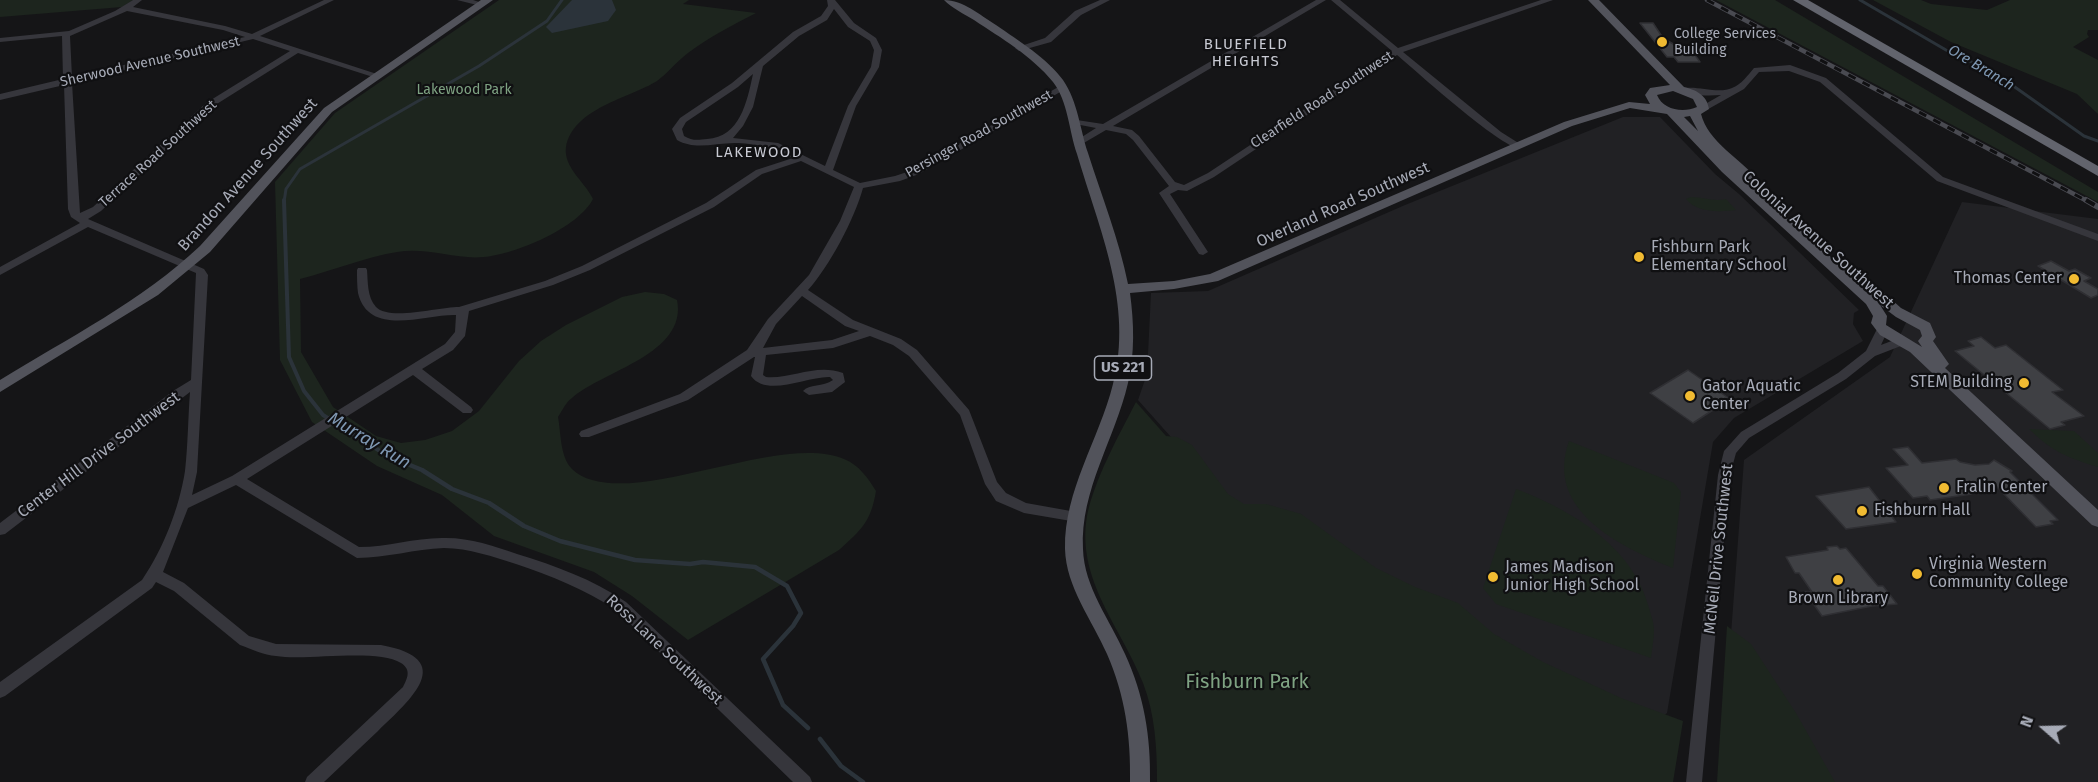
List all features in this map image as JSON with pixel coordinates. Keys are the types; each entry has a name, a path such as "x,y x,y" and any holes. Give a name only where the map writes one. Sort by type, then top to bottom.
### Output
{"highway":[{"path":"1799,0 2098,172"},
{"path":"1816,0 2098,160"}],"main road":[{"name":"US 221","path":"949,0 1048,70 1063,88 1101,205 1124,289 1125,361 1120,383 1092,463 1077,517 1073,544 1084,594 1119,661 1134,704 1139,736 1140,782"},
{"path":"1593,0 1659,76 1660,84 1653,91"},
{"name":"Brandon Avenue Southwest","path":"0,387 153,292 187,266 206,249 328,110 485,2"},
{"path":"1625,35 1682,90"},
{"name":"Overland Road Southwest","path":"1124,289 1197,282 1234,270 1591,112 1653,91 1682,90"},
{"name":"Colonial Avenue Southwest","path":"1682,90 1698,97 1703,103 1697,124 1712,140 1899,314 1911,317 1925,327 1929,336 1925,341 1941,362 2098,507"},
{"name":"Colonial Avenue Southwest","path":"1653,91 1652,100 1671,113 1726,169 1868,298 1881,323 1905,342 2098,520"},
{"name":"Overland Road Southwest","path":"1568,124 1629,105 1671,113"},
{"path":"1582,121 1631,109 1671,113 1703,109 1703,121 1712,140"},
{"path":"1881,323 1887,313 1899,314"},
{"path":"1905,342 1925,341"}],"street":[{"path":"0,40 66,34 126,8 138,0"},
{"name":"Sherwood Avenue Southwest","path":"0,97 253,36 330,0"},
{"path":"461,0 485,2"},
{"path":"1019,48 1048,40 1078,13 1106,0"},
{"path":"1079,142 1322,0"},
{"path":"1335,0 1498,134 1517,146"},
{"name":"Clearfield Road Southwest","path":"1176,188 1184,189 1234,159 1397,51 1550,0"},
{"path":"809,391 835,386 839,382 839,376 820,373 777,382 763,381 757,376 756,350 767,327 802,291 818,270 854,201 859,186 764,142 738,140 689,142 680,138 677,129 689,115 759,65 796,34 824,18 832,2 851,25 873,40 878,50 875,67 852,106 828,171"},
{"path":"126,8 225,28 376,75"},
{"path":"0,691 139,592 155,574 183,506 191,472 203,275 83,221 73,209 66,34"},
{"name":"Terrace Road Southwest","path":"0,272 83,221 209,105 298,50"},
{"path":"720,142 733,134 741,121 751,100 759,65"},
{"path":"1703,109 1733,92 1757,70 1783,68 1812,75 1832,87 1940,179 2098,238"},
{"name":"Persinger Road Southwest","path":"859,186 897,179 916,172 1063,88"},
{"path":"1682,90 1708,93 1733,92"},
{"path":"1073,121 1125,129 1136,138 1176,188 1164,193 1203,252"},
{"path":"362,270 365,300 378,314 394,318 445,310 462,310 549,283 586,268 710,205 759,172 802,158"},
{"path":"802,291 828,310 869,332 897,342 913,352 960,405 972,427 991,484 1001,497 1017,506 1041,513 1077,517"},
{"path":"183,506 237,479 456,341 462,328 462,310"},
{"name":"McNeil Drive Southwest","path":"1871,353 1881,323"},
{"path":"585,434 684,397 756,350 833,345 869,332"},
{"name":"McNeil Drive Southwest","path":"1695,782 1724,475 1730,451 1745,435 1842,376 1871,353 1905,342"},
{"path":"413,369 467,410"},
{"name":"Center Hill Drive Southwest","path":"0,530 177,394 198,381"},
{"name":"Ross Lane Southwest","path":"237,479 357,552 369,553 443,543 463,544 580,580 621,606 804,782"},
{"path":"155,574 179,587 234,633 259,647 276,650 389,652 411,662 416,676 408,692 314,782"}],"shaded area":[{"path":"572,0 612,0 616,10 608,21 552,33 546,27"},
{"name":"James Madison Junior High School","path":"1623,117 1660,117 1715,174 1739,194 1859,310 1854,313 1853,324 1863,341 1734,418 1713,442 1667,713 1583,782 1478,782 1138,400 1147,374 1151,293 1208,291 1405,205"},
{"name":"Virginia Western Community College","path":"1962,202 2098,219 2098,782 1749,782 1727,688 1744,460 1890,357"}],"green space":[{"path":"0,0 133,0 122,7 0,17"},
{"name":"Lakewood Park","path":"499,0 689,0 683,4 756,13 696,47 657,81 591,113 579,123 571,134 566,154 571,168 593,199 574,220 545,238 512,251 484,257 463,257 420,251 397,252 300,279 301,352 333,407 376,436 401,443 425,440 452,431 479,411 519,361 541,341 566,325 622,297 645,292 664,294 677,300 677,319 669,334 657,348 586,388 564,407 558,417 563,451 572,469 595,481 626,483 662,479 781,455 815,453 844,459 854,465 863,472 876,491 864,525 839,550 688,640 632,596 594,572 494,536 442,495 377,466 312,422 280,360 275,182 335,113"},
{"path":"1716,0 1775,0 2098,192 2098,202"},
{"path":"1873,0 1921,0 1931,4 1987,10 2010,0 2098,0 2098,30 2088,30 2089,37 2073,47 2098,60 2098,114 2077,94 1951,42"},
{"path":"1691,197 1726,199 1736,210 1702,209 1686,199"},
{"name":"Fishburn Park","path":"1136,402 1166,436 1177,437 1192,445 1228,494 1244,504 1266,504 1301,514 1376,568 1415,587 1458,603 1494,634 1543,662 1621,698 1683,721 1673,782 1157,782 1154,731 1147,695 1134,662 1094,582 1085,539 1087,516 1095,488"},
{"path":"2029,429 2074,431 2098,453 2098,467 2060,453"},
{"path":"1569,441 1674,483 1681,492 1673,568 1611,537 1592,523 1577,506 1567,487 1564,466"},
{"path":"1516,489 1578,520 1597,533 1629,566 1641,586 1653,622 1651,658 1496,604 1483,588"},
{"path":"1727,626 1751,644 1796,713 1835,782 1717,782"}],"building":[{"name":"College Services Building","path":"1640,23 1653,23 1663,38 1685,51 1692,51 1700,62 1678,62 1674,57 1667,57"},
{"name":"Thomas Center","path":"2051,261 2069,271 2075,269 2091,278 2084,281 2098,289 2098,295 2091,298 2038,266"},
{"name":"STEM Building","path":"1981,337 1995,348 2006,345 2063,390 2052,392 2084,416 2061,422 2065,425 2050,429 1955,351 1974,346 1968,341"},
{"name":"Gator Aquatic Center","path":"1688,370 1730,399 1693,423 1650,393"},
{"name":"Fralin Center","path":"1908,447 1922,463 1956,459 1975,465 1989,464 1994,460 2012,471 2010,472 2058,520 2050,521 2053,524 2036,527 1997,487 1969,491 1972,494 1930,500 1927,496 1913,498 1886,468 1908,465 1893,449"},
{"name":"Fishburn Hall","path":"1869,487 1896,522 1846,529 1816,496"},
{"name":"Brown Library","path":"1837,546 1840,549 1846,548 1878,586 1883,586 1897,604 1872,606 1822,616 1805,592 1812,592 1799,573 1795,573 1786,557 1828,550 1827,547"}],"waterway":[{"name":"Murray Run","path":"284,202 286,189 300,169 479,66 547,21 562,0"},
{"name":"Ore Branch","path":"1860,0 1946,50 1995,73 2084,136 2098,141"},
{"name":"Murray Run","path":"284,202 289,357 304,391 323,415 391,458"},
{"name":"Murray Run","path":"388,456 422,470 452,489 489,503 524,526 560,541 635,560 690,564 703,562 755,567 787,586 801,613 793,626 763,659 783,705 808,728"},
{"name":"Murray Run","path":"820,739 841,766 863,782"}],"railway":[{"path":"1707,0 2089,202"},
{"path":"2086,200 2098,207"}],"place":[{"name":"College Services Building","path":"1662,42"},
{"name":"Fishburn Park Elementary School","path":"1639,257"},
{"name":"Thomas Center","path":"2074,279"},
{"name":"STEM Building","path":"2024,383"},
{"name":"Gator Aquatic Center","path":"1690,396"},
{"name":"Fralin Center","path":"1944,488"},
{"name":"Fishburn Hall","path":"1862,511"},
{"name":"Virginia Western Community College","path":"1917,574"},
{"name":"James Madison Junior High School","path":"1493,577"},
{"name":"Brown Library","path":"1838,580"}],"district":[{"name":"BLUEFIELD HEIGHTS","path":"1246,54"},
{"name":"LAKEWOOD","path":"759,153"}]}
